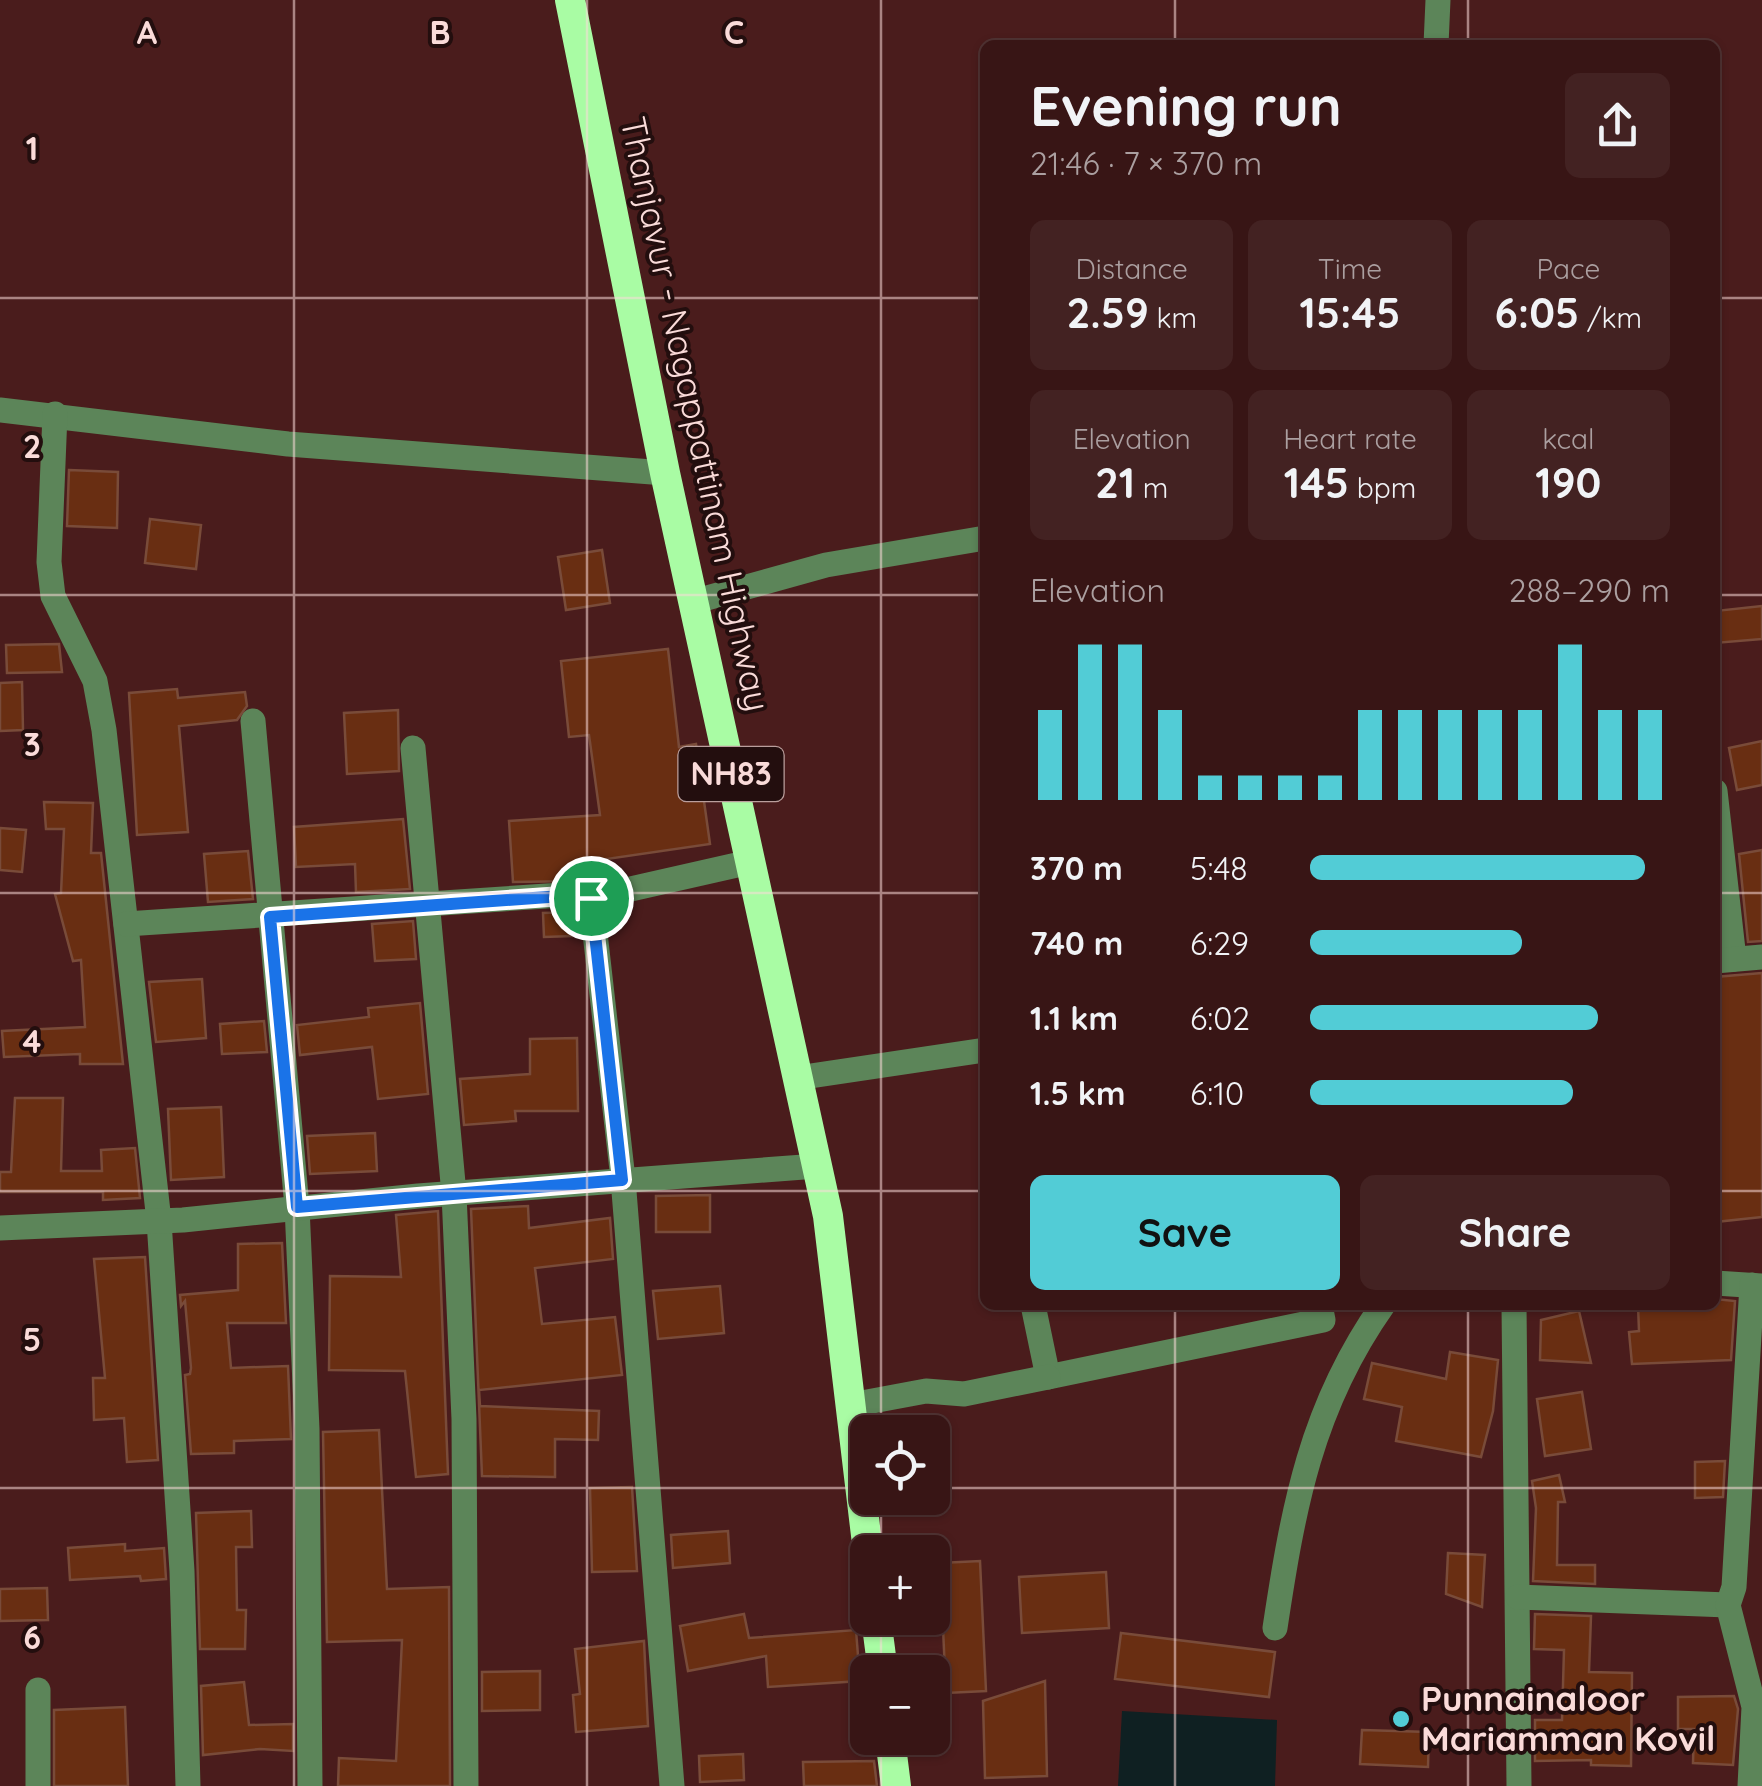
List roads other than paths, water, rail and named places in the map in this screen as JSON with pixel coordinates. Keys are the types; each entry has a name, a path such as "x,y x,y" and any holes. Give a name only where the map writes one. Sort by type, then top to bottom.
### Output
{"highway":[{"name":"Thanjavur - Nagappattinam Highway","path":"570,0 666,472 828,1216 866,1535"},
{"path":"892,1755 896,1786"}],"street":[{"path":"1436,40 1438,0"},
{"path":"0,410 288,444 666,472"},
{"path":"55,414 48,562 53,596 95,681 159,1221 182,1571 188,1786"},
{"path":"696,600 826,565 980,539"},
{"path":"253,721 297,1207 307,1429 310,1786"},
{"path":"414,748 425,906 454,1194 464,1419 466,1786"},
{"path":"126,924 562,896 591,898 750,862"},
{"path":"1720,885 1724,960 1762,957"},
{"path":"591,898 622,1180 672,1786"},
{"path":"798,1078 980,1058"},
{"path":"0,1228 159,1221 817,1166"},
{"path":"1720,1283 1757,1286 1734,1587 1728,1605 1754,1707 1750,1786"},
{"path":"1034,1310 1048,1376"},
{"path":"851,1405 926,1391 964,1394 1323,1320 1321,1310"},
{"path":"1275,1628 1294,1502 1348,1354 1379,1310"},
{"path":"1514,1310 1519,1786"},
{"path":"1518,1596 1728,1605"},
{"path":"38,1690 38,1786"}],"place":[{"name":"Punnainaloor Mariamman Kovil","path":"1401,1719"}]}
